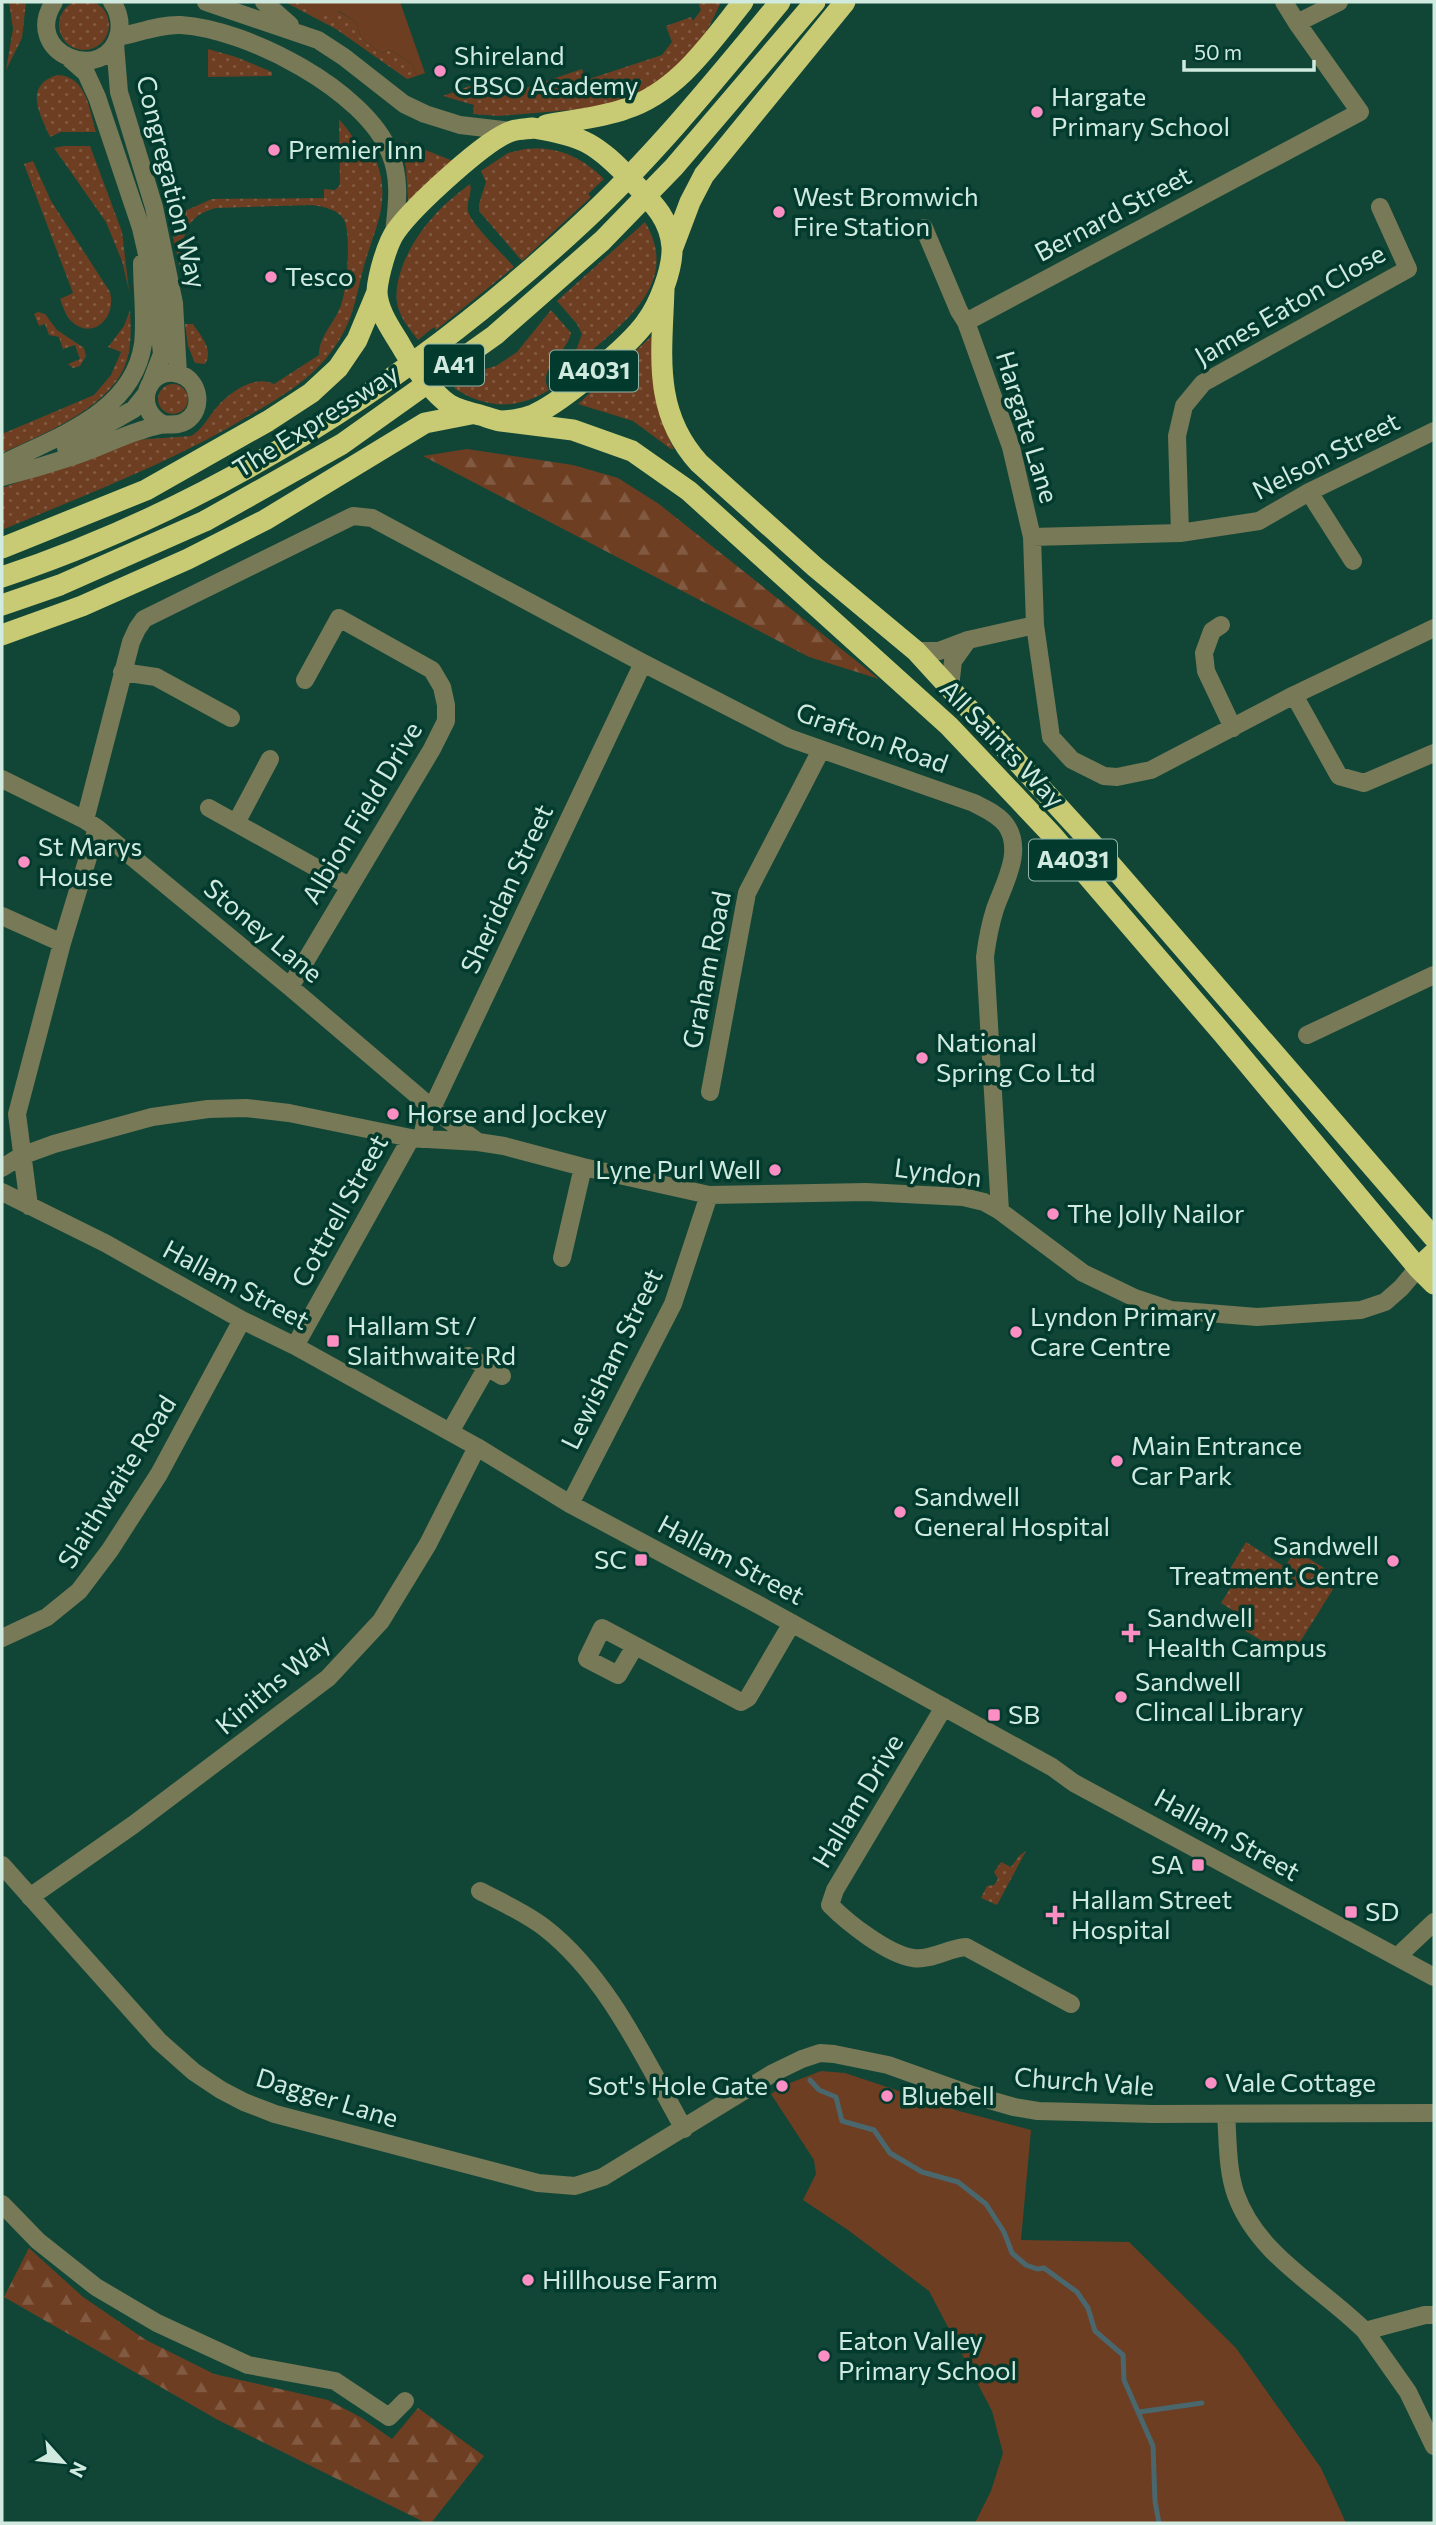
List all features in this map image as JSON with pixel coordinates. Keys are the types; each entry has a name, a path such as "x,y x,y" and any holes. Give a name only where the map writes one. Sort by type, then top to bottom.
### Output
{"highway":[{"path":"2,548 33,538 146,490 268,421 311,393 338,368 357,340 377,292 394,233 463,165 511,131 625,109 661,92 685,71 743,2"},
{"name":"The Expressway","path":"2,577 44,563 158,514 274,453 361,400 449,335 503,293 585,220 654,150 780,2"},
{"name":"The Expressway","path":"2,605 60,585 205,521 342,444 495,335 602,241 674,167 815,2"},
{"path":"673,249 690,202 704,175 845,2"},
{"path":"533,128 580,138 596,147 617,165 658,209 667,223 673,249"},
{"name":"A4031","path":"377,292 386,320 404,351 439,396 452,406 501,421 535,415 574,388 628,341 647,321 664,289 673,249"},
{"name":"All Saints Way","path":"664,289 662,381 674,428 686,449 806,558 916,652 950,687 1116,870 1434,1238"},
{"name":"A41","path":"2,635 82,606 243,531 313,493 425,423 473,413"},
{"name":"All Saints Way","path":"501,421 573,430 632,451 689,491 949,726 1053,836 1434,1284"},
{"path":"1418,1268 1434,1253"}],"street":[{"name":"Congregation Way","path":"113,2 119,16 116,40 119,92 154,206 174,303 178,374 163,375 148,389"},
{"path":"206,2 318,40 414,109 447,122 511,131"},
{"path":"264,2 275,14 303,34"},
{"path":"1284,2 1298,26 1339,2"},
{"name":"Congregation Way","path":"7,472 89,437 134,410 148,389 162,354 156,294 141,228 97,97 86,73 61,54 48,36 46,22 52,3"},
{"path":"70,59 95,60 108,52 116,40 179,25 208,29 261,46 312,73 357,108 386,143 395,167 398,190 394,233"},
{"name":"Bernard Street","path":"966,322 1360,112 1298,26"},
{"name":"James Eaton Close","path":"1180,533 1177,436 1184,405 1203,383 1408,269 1380,207"},
{"path":"7,472 88,421 129,385 143,344 141,228"},
{"name":"Hargate Lane","path":"924,228 966,322 1011,447 1032,537 1035,625 1051,737 1072,760 1104,776 1141,773 1434,628"},
{"path":"7,472 74,456 163,424 184,422 192,415 197,405 197,394 194,385 178,374"},
{"path":"148,389 147,409 150,415 163,424"},
{"name":"Nelson Street","path":"1032,537 1180,533 1259,521 1309,492 1434,430"},
{"path":"1309,492 1353,561"},
{"name":"Grafton Road","path":"122,672 136,629 144,619 353,516 372,518 789,738 974,803 997,816 1007,826 1012,837 1013,859 989,932 985,957 1000,1211"},
{"name":"Albion Field Drive","path":"290,987 446,721 442,687 432,670 339,618 305,680"},
{"path":"916,652 939,651 968,640 1035,625"},
{"path":"1221,625 1212,631 1204,653 1206,671 1233,728"},
{"path":"950,687 953,660 968,640"},
{"name":"Sheridan Street","path":"417,1139 643,663"},
{"path":"29,1206 17,1114 91,824 122,672 156,677 222,720"},
{"path":"1294,695 1339,776 1364,783 1434,753"},
{"name":"Graham Road","path":"710,1092 747,893 821,750"},
{"path":"236,822 270,759"},
{"name":"Stoney Lane","path":"2,779 91,824 290,987 432,1108 478,1142"},
{"path":"209,808 349,886"},
{"path":"2,916 62,943"},
{"path":"1307,1035 1434,975"},
{"name":"Lyndon","path":"2,1168 21,1156 54,1144 152,1117 208,1109 246,1108 289,1113 417,1139 478,1142 709,1195 866,1192 963,1197 984,1202 1000,1211 1083,1273 1135,1298 1171,1310 1258,1317 1361,1310 1385,1302 1418,1268"},
{"name":"Cottrell Street","path":"295,1346 417,1139"},
{"path":"562,1258 583,1167"},
{"name":"Hallam Street","path":"2,1192 105,1243 242,1320 295,1346 477,1447 570,1504 944,1707 1052,1767 1074,1783 1434,1977"},
{"name":"Lewisham Street","path":"570,1504 673,1304 709,1195"},
{"name":"Slaithwaite Road","path":"2,1638 47,1617 79,1591 110,1550 159,1474 242,1320"},
{"path":"450,1432 495,1371 468,1356"},
{"name":"Kiniths Way","path":"30,1897 133,1825 328,1678 382,1621 428,1544 477,1447"},
{"path":"635,1646 741,1702 748,1698 792,1623"},
{"name":"Hallam Drive","path":"944,1707 835,1890 830,1905 852,1927 912,1958 966,1947 1070,2004"},
{"name":"Dagger Lane","path":"2,1865 159,2041 194,2072 244,2102 275,2114 538,2183 575,2186 603,2177"},
{"path":"480,1891 544,1926 579,1959 607,1995 684,2129"},
{"path":"1398,1956 1434,1922"},
{"name":"Church Vale","path":"603,2177 774,2073 820,2053 851,2056 888,2065 972,2095 1038,2111 1434,2113"},
{"path":"1226,2114 1230,2171 1235,2194 1249,2224 1273,2251 1342,2308 1365,2331 1408,2392 1434,2446"},
{"path":"2,2204 38,2241 96,2287 157,2323 248,2365 335,2381 389,2417 405,2401"},
{"path":"1365,2331 1434,2315"}],"green space":[{"path":"84,0 102,7 109,25 102,43 84,50 66,43 59,25 66,7"},
{"path":"9,2 26,2 22,38 6,70 13,29"},
{"path":"285,2 300,2 324,14 338,11 356,22 361,38 381,53 391,50 412,64 417,76 407,79 336,29"},
{"path":"300,2 400,2 425,73 417,76 412,64 391,50 381,53 361,38 356,22 339,11 324,15"},
{"path":"698,2 721,2 705,35 670,73 641,93 583,109 499,116 473,114 474,105 443,96 470,86 496,98 582,69 586,80 662,55 672,42 666,26 691,17 693,21 701,10"},
{"path":"208,49 272,72 272,76 208,77"},
{"path":"57,75 75,81 81,87 96,132 61,132 50,137 39,110 37,93 40,86"},
{"path":"339,119 368,160 375,157 380,172 382,197 354,307 339,340 323,362 274,401 192,447 2,530 2,488 134,440 191,436 235,391 259,381 274,384 319,355 324,335 341,305 345,287 348,261 346,225 337,212 313,205 216,208 205,212 196,217 186,231 181,271 171,229 178,214 212,199 324,198 324,189 335,190 340,185"},
{"path":"405,142 453,161 408,201 406,167 399,146"},
{"path":"90,146 122,232 129,291 122,261 106,222 54,148"},
{"path":"525,149 548,149 568,154 604,179 588,194 591,197 522,261 479,211 479,204 486,182 481,171 508,153"},
{"path":"33,161 51,201 110,292 110,310 101,324 94,328 78,326 65,313 60,299 73,293 24,164"},
{"path":"470,184 470,216 514,267 436,330 434,327 418,340 398,307 398,280 402,268 426,225 446,203"},
{"path":"645,222 655,248 655,271 647,293 615,330 558,381 556,378 577,348 582,334 557,301"},
{"path":"130,310 128,354 115,383 87,409 70,420 2,453 2,434 94,395 111,375 121,352 108,347 124,326"},
{"path":"551,310 571,333 546,375 549,390 525,401 502,404 478,400 454,388 462,380 470,378 467,374 496,366 517,352"},
{"path":"34,314 45,314 57,330 84,348 86,356 80,366 73,368 68,364 80,359 75,345 63,349 59,337 49,335 45,324 39,326"},
{"path":"185,324 193,324 205,343 208,353 205,364 195,363 188,346"},
{"path":"655,333 659,405 674,449 633,421 578,404"},
{"path":"173,384 184,388 188,399 184,410 173,414 162,410 158,399 162,388"},
{"path":"467,449 573,465 618,478 659,504 879,679 809,657 423,456"},
{"path":"1246,1542 1285,1567 1295,1550 1340,1578 1290,1658 1231,1622 1237,1613 1221,1603 1233,1584 1224,1579"},
{"path":"1026,1851 997,1905 981,1898 987,1886 994,1885 998,1879 994,1872 1001,1862 1011,1867"},
{"path":"821,2071 845,2073 959,2111 1031,2130 1021,2240 1129,2242 1236,2348 1321,2468 1346,2523 975,2523 991,2491 1003,2453 992,2411 929,2291 803,2200 816,2174 814,2160 771,2094 782,2086"},
{"path":"29,2248 83,2297 146,2340 214,2374 328,2400 362,2418 392,2439 418,2408 484,2456 431,2523 426,2523 218,2420 4,2297"}],"waterway":[{"path":"810,2080 819,2090 836,2097 842,2121 874,2130 890,2153 922,2172 958,2182 986,2204 1004,2232 1012,2253 1026,2265 1037,2269 1044,2268 1077,2292 1088,2308 1095,2331 1123,2355 1124,2380 1153,2446 1155,2501 1159,2523"},
{"path":"1139,2412 1202,2403"}],"place":[{"name":"Shireland CBSO Academy","path":"440,71"},
{"name":"Hargate Primary School","path":"1037,112"},
{"name":"Premier Inn","path":"274,150"},
{"name":"West Bromwich Fire Station","path":"779,212"},
{"name":"Tesco","path":"271,277"},
{"name":"St Marys House","path":"24,862"},
{"name":"National Spring Co Ltd","path":"922,1058"},
{"name":"Horse and Jockey","path":"393,1114"},
{"name":"Lyne Purl Well","path":"775,1170"},
{"name":"The Jolly Nailor","path":"1053,1214"},
{"name":"Lyndon Primary Care Centre","path":"1016,1332"},
{"name":"Hallam St / Slaithwaite Rd","path":"333,1341"},
{"name":"Main Entrance Car Park","path":"1117,1461"},
{"name":"Sandwell General Hospital","path":"900,1512"},
{"name":"SC","path":"641,1560"},
{"name":"Sandwell Treatment Centre","path":"1393,1561"},
{"name":"Sandwell Health Campus","path":"1131,1633"},
{"name":"Sandwell Clincal Library","path":"1121,1697"},
{"name":"SB","path":"994,1715"},
{"name":"SA","path":"1198,1865"},
{"name":"SD","path":"1351,1912"},
{"name":"Hallam Street Hospital","path":"1055,1915"},
{"name":"Vale Cottage","path":"1211,2083"},
{"name":"Sot's Hole Gate","path":"782,2086"},
{"name":"Bluebell","path":"887,2096"},
{"name":"Hillhouse Farm","path":"528,2280"},
{"name":"Eaton Valley Primary School","path":"824,2356"}]}
